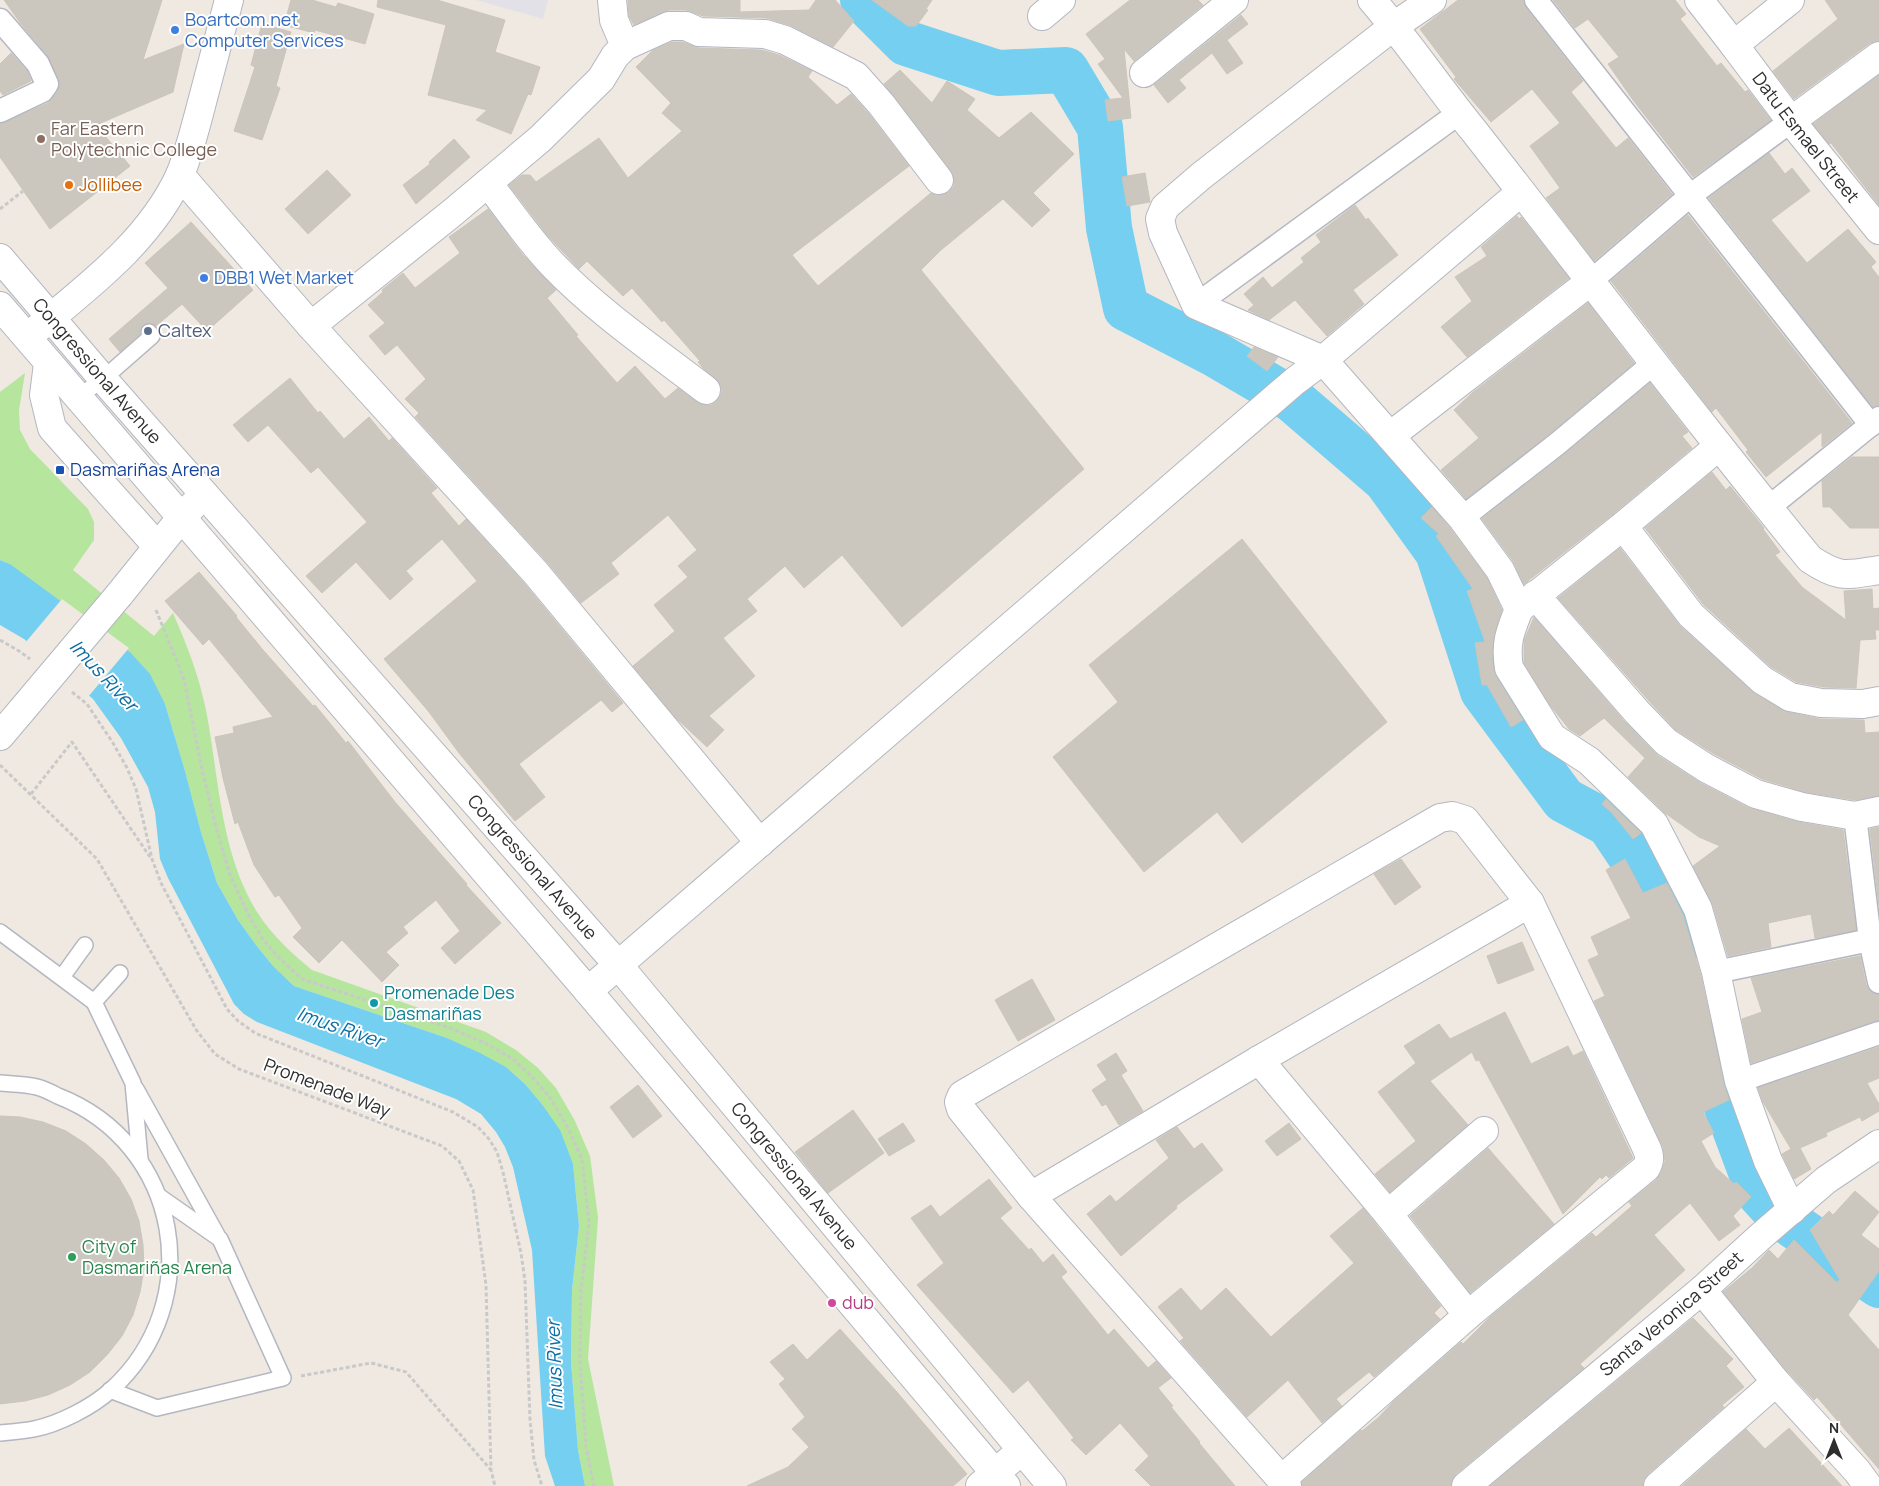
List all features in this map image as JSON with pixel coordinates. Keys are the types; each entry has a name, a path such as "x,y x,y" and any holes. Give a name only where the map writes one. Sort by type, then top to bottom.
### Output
{"street":[{"path":"26,338 100,276 125,252 166,201 180,174 190,146 229,0"},
{"path":"612,0 614,20 625,46"},
{"path":"1144,73 1234,0"},
{"path":"1372,0 1719,446 1810,559 1828,571 1847,575 1879,570"},
{"path":"1432,0 1394,26 1201,176 1165,207 1160,219 1162,233 1196,305 1323,360 1462,518 1500,570 1527,602 1666,742 1706,768 1756,794 1802,807 1867,813 1870,940 1879,982"},
{"path":"1536,0 1691,195 1875,421 1768,508"},
{"name":"Datu Esmael Street","path":"1699,0 1791,121 1879,230"},
{"path":"1734,45 1790,0"},
{"path":"0,20 38,64 47,84 42,92 0,111"},
{"path":"312,326 540,139 601,78 615,56 625,46 670,26 686,26 699,32 765,34 785,40 856,76 881,104 939,180"},
{"path":"1390,436 1591,281 1691,195 1879,56"},
{"path":"1196,305 1459,113"},
{"path":"180,174 312,326 535,572 760,843"},
{"path":"488,183 550,262 564,276 595,304 706,390"},
{"path":"588,991 1295,381 1323,360 1521,192"},
{"name":"Congressional Avenue","path":"0,258 204,494 619,966 1052,1486"},
{"name":"Congressional Avenue","path":"0,306 588,991 994,1482"},
{"path":"1462,518 1558,444 1654,363"},
{"path":"48,364 44,395 52,428 158,546"},
{"path":"1719,446 1623,526 1527,602 1508,635 1507,656 1509,668 1552,737 1589,761 1654,824 1698,909 1716,972 1739,1080 1768,1161 1789,1212"},
{"path":"0,736 181,518 204,494"},
{"path":"1623,526 1691,615 1762,680 1790,698 1821,703 1863,704 1879,701"},
{"path":"1452,816 1465,820 1530,903 1650,1156 1650,1162 1646,1168 1468,1315 1284,1483 1031,1196 961,1109 959,1102 962,1095 1440,818 1452,816"},
{"path":"1031,1196 1259,1060 1530,903"},
{"path":"1716,972 1870,940"},
{"path":"1739,1080 1879,1033"},
{"path":"1259,1060 1388,1214 1468,1315"},
{"path":"1388,1214 1484,1131"},
{"name":"Santa Veronica Street","path":"1466,1486 1702,1290 1760,1236 1826,1180 1879,1144"},
{"path":"1702,1290 1855,1481"},
{"path":"1658,1486 1776,1382"},
{"path":"994,1482 1021,1451"}],"lane":[{"path":"0,306 24,287"},
{"path":"77,398 152,336 149,332"},
{"path":"0,932 94,1002 133,1083 220,1239 283,1378 157,1408 110,1390"},
{"path":"62,977 85,944"},
{"path":"94,1002 120,973"},
{"path":"0,1083 38,1087 77,1103 112,1127 140,1159 160,1197 169,1238 169,1280 159,1322 139,1359 110,1390 75,1414 35,1429 0,1433"},
{"path":"133,1083 140,1159"},
{"path":"160,1197 220,1239"}],"path":[{"path":"0,209 23,191"},
{"path":"156,610 184,678 201,765 216,828 230,875 248,914 262,938 278,957 302,978 450,1028 485,1043 512,1059 549,1096 567,1126 582,1159 589,1223 581,1290 580,1361 586,1447 594,1486"},
{"path":"0,640 34,662"},
{"path":"65,686 87,704 127,768 136,789 152,859 161,882 227,1009 238,1021 255,1033 453,1112 478,1127 497,1152 521,1253 525,1281 530,1420 534,1460 542,1486"},
{"path":"31,794 72,742 152,859"},
{"name":"Promenade Way","path":"0,765 98,859 197,1031 215,1054 239,1069 442,1146 459,1162 474,1190 486,1285 491,1470 495,1486"},
{"path":"283,1378 312,1375 371,1363 406,1372 491,1470"}],"shaded area":[{"path":"476,0 548,0 543,19"}],"green space":[{"name":"Promenade Des Dasmariñas","path":"25,373 19,410 20,430 30,449 88,509 94,522 94,540 73,570 154,636 173,613 192,661 203,697 222,814 235,865 257,912 282,943 312,970 486,1032 516,1050 538,1068 556,1088 575,1121 590,1156 598,1218 588,1359 614,1486 585,1486 578,1450 571,1362 572,1290 579,1226 573,1164 541,1103 525,1084 506,1067 447,1038 294,986 273,966 238,920 217,883 165,704 10,564 0,560 0,392"}],"water":[{"name":"Imus River","path":"0,560 10,564 130,652 150,674 165,704 217,883 238,920 273,966 294,986 447,1038 506,1067 525,1084 560,1130 573,1164 579,1226 572,1290 571,1362 578,1450 585,1486 555,1486 545,1456 532,1250 513,1167 505,1147 496,1132 481,1114 456,1099 257,1022 244,1014 234,1004 168,878 160,859 155,812 148,787 121,738 93,699 24,639 0,625"}],"pier":[{"path":"62,599 129,648 88,697 25,643"}],"building":[{"path":"4,0 162,0 143,60 184,44 173,92 96,125 130,166 50,229 0,157 0,124 48,103 58,91 59,79 48,56"},
{"path":"291,0 312,0 336,7 338,3 374,14 365,44 315,30 314,33 284,25"},
{"path":"378,0 437,0 505,20 495,52 540,67 531,95 528,94 511,134 476,120 487,110 428,95 446,25 377,7"},
{"path":"628,0 740,0 740,12 809,10 816,0 835,0 854,21 833,47 792,26 766,18 703,16 686,10 669,10 634,25 629,16"},
{"path":"872,0 932,0 926,9 928,10 916,26 908,26"},
{"path":"1130,0 1198,0 1203,5 1134,61 1124,49 1131,118 1108,121 1105,100 1123,98 1098,64 1105,59 1086,34"},
{"path":"1458,0 1523,0 1526,8 1583,81 1571,92 1616,148 1628,138 1672,194 1594,261 1546,198 1560,188 1530,146 1560,123 1532,89 1491,122 1454,79 1456,77 1420,29"},
{"path":"1553,0 1675,0 1686,14 1680,19 1717,66 1721,63 1745,92 1748,90 1771,120 1693,177 1633,100 1608,64 1619,57 1588,19 1575,28"},
{"path":"1825,0 1879,0 1879,41 1870,43 1794,99 1773,71 1838,19"},
{"path":"1241,15 1248,24 1227,40 1243,63 1227,74 1212,53 1179,80 1186,88 1168,103 1154,85"},
{"path":"262,24 291,32 276,86 280,88 262,140 234,131 255,67 251,65"},
{"path":"672,42 683,42 699,48 762,50 779,55 812,71 808,77 837,105 851,94 909,166 792,255 818,286 931,193 941,195 949,192 954,186 954,178 951,171 884,84 900,70 932,103 947,81 975,99 967,110 999,138 1031,112 1074,154 1033,193 1050,210 1032,227 1003,199 941,250 921,270 1084,469 902,627 842,555 804,588 785,566 747,599 757,611 723,638 755,676 709,716 724,730 707,747 675,717 633,666 675,631 654,605 688,577 678,566 697,550 668,515 611,563 619,574 581,603 547,562 415,417 419,413 405,399 426,379 397,345 385,355 369,336 385,323 368,305 383,292 382,290 403,273 415,288 460,253 449,237 488,209 523,255 556,290 547,298 578,335 576,336 617,383 635,366 665,399 678,388 704,405 712,405 718,400 722,391 720,384 703,368 698,362 700,361 664,320 662,322 632,288 623,296 587,261 579,269 547,235 509,185 522,175 530,175 536,182 599,138 628,178 682,131 662,113 671,103 636,67 653,50"},
{"path":"11,53 27,71 31,81 3,95 0,91 0,64"},
{"path":"1879,75 1879,205 1831,143 1829,144 1813,124"},
{"path":"454,139 470,157 416,204 403,185 430,164 429,162"},
{"path":"1769,153 1785,174 1792,168 1810,191 1771,220 1807,263 1848,229 1876,262 1871,267 1879,277 1879,405 1873,407 1709,198"},
{"path":"327,170 351,195 308,234 285,209"},
{"path":"1145,173 1150,202 1127,206 1122,177"},
{"path":"1355,205 1398,255 1353,290 1364,304 1327,336 1295,300 1269,320 1248,310 1254,305 1244,294 1263,277 1272,288 1304,262 1301,258 1321,242 1316,235"},
{"path":"1688,215 1852,423 1822,447 1822,432 1766,477 1746,452 1748,450 1716,408 1712,412 1611,281"},
{"path":"1517,216 1519,219 1521,217 1569,278 1467,357 1441,327 1472,301 1455,277 1487,256 1481,247"},
{"name":"DBB1 Wet Market","path":"191,222 253,290 207,331 182,304 156,326 148,323 143,325 140,329 140,334 120,352 109,339 168,288 145,263"},
{"path":"1588,303 1634,363 1549,434 1466,499 1441,470 1479,438 1454,410 1472,393"},
{"path":"1254,347 1278,357 1267,371 1247,356"},
{"path":"290,378 318,413 320,411 344,439 369,417 389,441 392,438 437,488 431,493 459,526 466,519 523,582 623,703 612,712 601,700 519,764 545,797 515,821 459,753 429,712 384,659 477,581 442,539 406,571 413,579 390,600 356,562 322,593 306,576 367,522 318,467 311,473 268,425 248,442 233,425"},
{"path":"1650,383 1688,432 1682,436 1692,448 1613,514 1524,584 1513,561 1482,519 1565,454"},
{"path":"1852,457 1879,457 1879,528 1850,528 1830,507 1823,507 1822,481"},
{"path":"1712,472 1726,490 1730,486 1764,528 1780,552 1775,555 1802,587 1846,620 1844,591 1872,589 1873,609 1879,608 1879,630 1875,630 1876,639 1860,640 1856,688 1823,687 1796,682 1771,667 1703,604 1645,528"},
{"path":"1432,507 1487,578 1502,610 1494,635 1492,660 1496,676 1523,720 1511,727 1487,685 1482,685 1475,643 1485,642 1467,591 1473,589 1436,536 1439,534 1421,518"},
{"path":"1242,539 1387,722 1242,843 1217,812 1144,872 1053,757 1118,702 1089,665"},
{"path":"1620,548 1680,626 1754,693 1787,712 1820,719 1864,720 1865,733 1879,732 1879,796 1855,800 1805,792 1762,779 1714,754 1676,730 1558,598"},
{"path":"199,572 263,650 313,706 315,705 346,743 348,741 395,802 501,923 455,964 441,948 460,931 436,900 403,927 408,933 386,952 399,965 382,982 342,940 319,963 293,937 302,928 279,895 275,897 254,865 238,822 235,824 215,737 234,733 233,727 273,717 209,639 203,645 165,601"},
{"path":"1534,617 1625,722 1657,755 1699,782 1749,808 1798,822 1843,830 1856,930 1815,938 1811,914 1768,923 1771,947 1728,956 1713,905 1693,866 1720,846 1699,837 1665,813 1628,777 1645,758 1604,718 1580,736 1569,729 1550,705 1524,663 1524,641"},
{"path":"1606,799 1641,833 1633,839 1612,813 1602,804"},
{"path":"1879,827 1879,905 1870,829"},
{"path":"1401,859 1421,887 1395,905 1374,874"},
{"path":"1625,859 1643,893 1667,883 1683,915 1701,976 1729,1100 1703,1112 1714,1133 1701,1141 1715,1167 1734,1184 1736,1182 1751,1197 1733,1216 1740,1225 1719,1241 1690,1203 1654,1235 1685,1270 1580,1364 1584,1368 1456,1474 1451,1486 1302,1486 1302,1482 1361,1430 1378,1418 1394,1401 1461,1342 1463,1344 1490,1317 1592,1233 1596,1237 1632,1206 1629,1202 1656,1180 1661,1173 1665,1161 1663,1147 1594,1001 1605,996 1588,960 1599,955 1591,937 1631,918 1606,870"},
{"path":"1522,942 1534,970 1498,984 1487,956"},
{"path":"1860,956 1866,985 1870,991 1879,995 1879,1020 1751,1063 1742,1019 1762,1012 1751,978"},
{"path":"1032,979 1055,1020 1018,1041 995,1000"},
{"path":"1505,1012 1531,1064 1568,1046 1573,1056 1583,1051 1633,1158 1609,1178 1606,1175 1602,1179 1600,1177 1563,1214 1479,1060 1476,1061 1472,1052 1430,1081 1468,1125 1390,1192 1375,1174 1416,1141 1378,1092 1416,1063 1404,1046 1439,1024 1450,1039"},
{"path":"1879,1047 1879,1078 1867,1083 1879,1104 1879,1111 1862,1121 1860,1117 1826,1133 1827,1136 1800,1148 1811,1169 1794,1179 1782,1154 1791,1149 1763,1102 1758,1088"},
{"path":"1116,1053 1127,1071 1121,1075 1143,1111 1119,1125 1106,1104 1102,1106 1092,1090 1107,1080 1097,1065"},
{"path":"638,1085 662,1116 633,1138 610,1107"},
{"path":"853,1110 884,1153 828,1193 795,1152"},
{"name":"City of Dasmariñas Arena","path":"0,1116 20,1117 43,1122 66,1131 86,1144 104,1160 119,1178 131,1199 139,1221 144,1269 133,1315 122,1336 90,1372 70,1385 48,1395 25,1401 0,1404"},
{"path":"903,1123 915,1141 889,1156 878,1139"},
{"path":"1289,1123 1301,1139 1277,1156 1265,1141"},
{"path":"1177,1127 1194,1149 1202,1143 1223,1170 1176,1206 1177,1208 1121,1256 1087,1214 1110,1195 1116,1202 1169,1158 1156,1140"},
{"path":"1488,1148 1554,1224 1470,1293 1410,1216"},
{"path":"989,1179 1012,1208 1000,1218 1029,1250 1031,1248 1043,1263 1053,1254 1067,1272 1061,1277 1108,1335 1114,1329 1148,1368 1156,1361 1171,1378 1158,1388 1199,1443 1235,1486 1151,1486 1135,1470 1149,1456 1120,1423 1086,1455 1071,1440 1074,1438 1028,1380 1013,1393 917,1285 944,1263 911,1218 931,1205 940,1217"},
{"path":"1855,1191 1879,1212 1861,1235 1879,1249 1879,1271 1848,1315 1879,1350 1879,1469 1817,1397 1814,1400 1787,1371 1723,1292 1753,1267 1769,1250 1778,1259 1794,1240 1836,1282 1840,1280 1810,1230 1829,1211 1833,1215"},
{"path":"1363,1208 1441,1306 1434,1313 1440,1319 1374,1377 1369,1372 1336,1399 1342,1406 1322,1423 1288,1380 1247,1417 1180,1341 1184,1338 1158,1307 1181,1288 1201,1311 1226,1288 1271,1337 1354,1263 1330,1236"},
{"path":"1693,1318 1733,1359 1726,1366 1744,1387 1648,1474 1643,1481 1643,1486 1490,1486"},
{"path":"840,1329 967,1474 953,1486 747,1486 788,1467 809,1447 792,1429 805,1417 779,1384 785,1379 770,1362 793,1344 807,1360"},
{"path":"1789,1428 1842,1486 1682,1486 1746,1429 1765,1449"}],"waterway":[{"path":"863,0 906,43 998,73 1066,70 1100,127 1109,228 1126,308 1213,353 1293,400 1386,480 1438,552 1483,691 1564,800 1609,824 1664,906 1676,948"},
{"path":"1703,1043 1759,1193 1780,1216 1879,1285"}],"place":[{"name":"Boartcom.net Computer Services","path":"175,30"},
{"name":"Far Eastern Polytechnic College","path":"41,139"},
{"name":"Jollibee","path":"69,185"},
{"name":"DBB1 Wet Market","path":"204,278"},
{"name":"Caltex","path":"148,331"},
{"name":"Dasmariñas Arena","path":"60,470"},
{"name":"Promenade Des Dasmariñas","path":"374,1003"},
{"name":"City of Dasmariñas Arena","path":"72,1257"},
{"name":"dub","path":"832,1303"}]}
